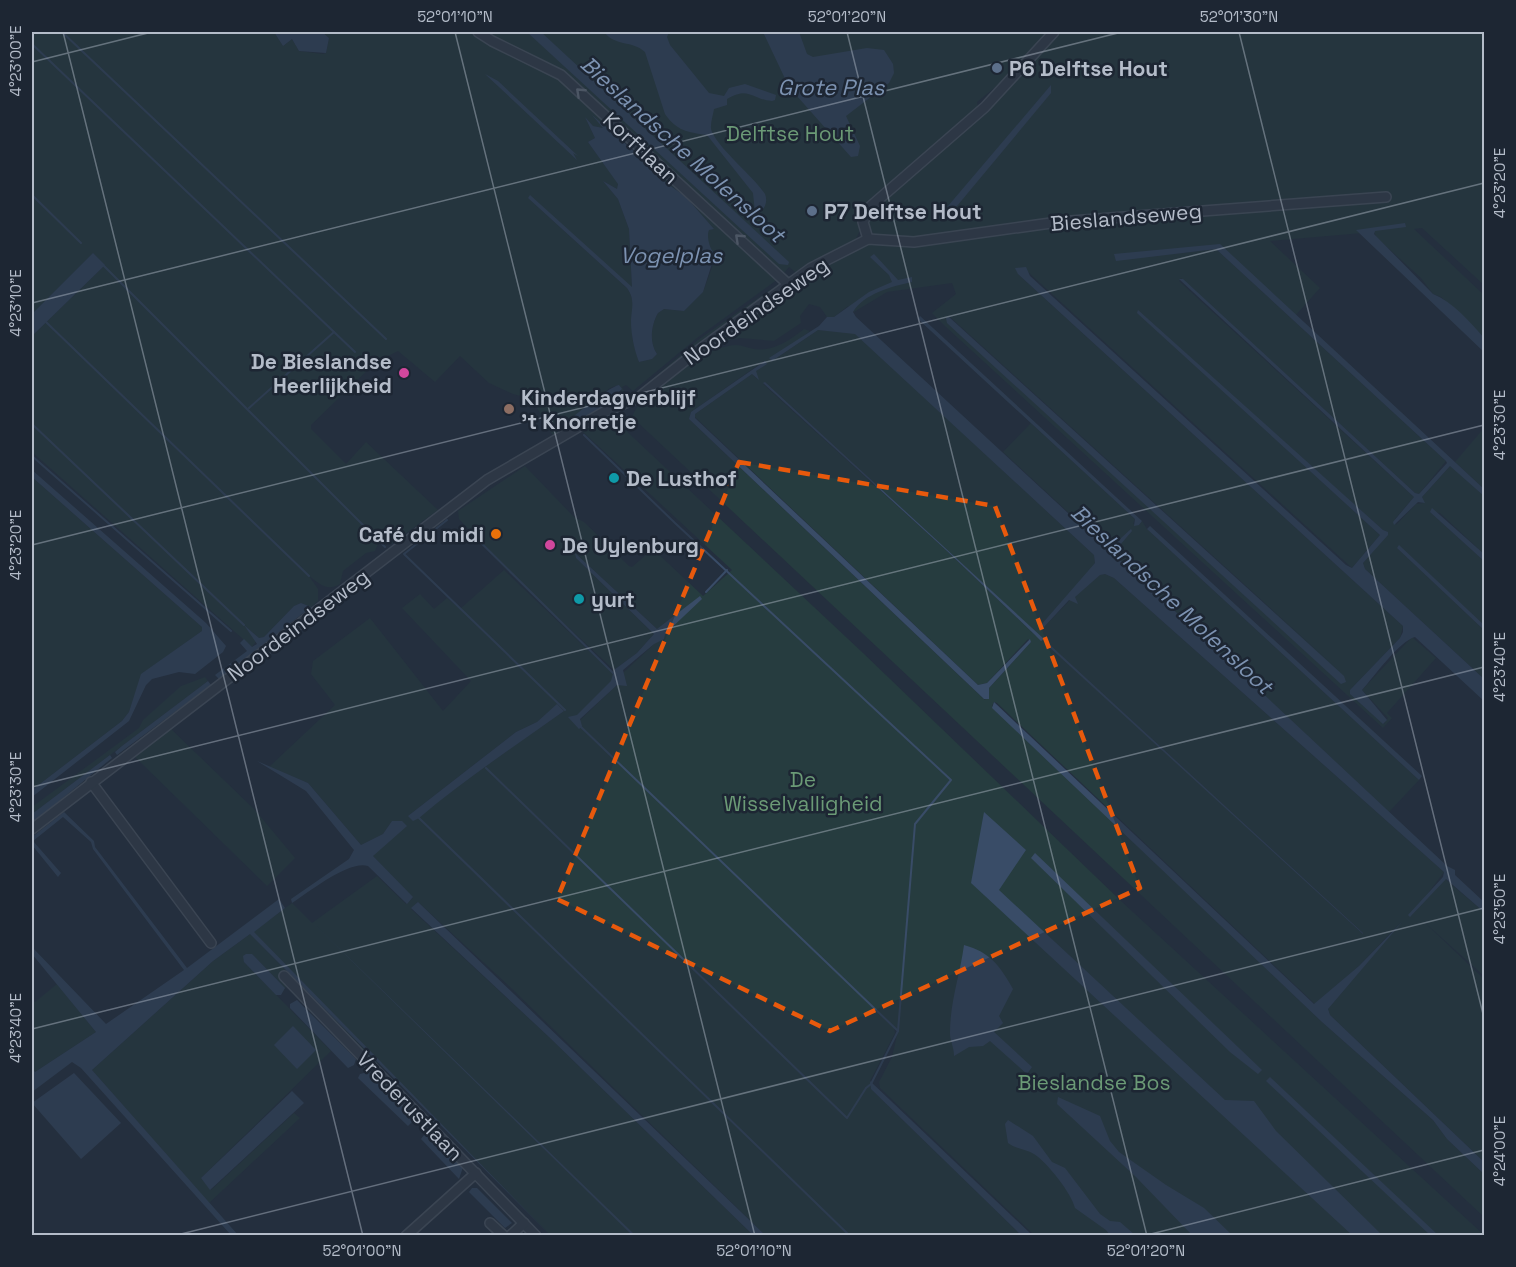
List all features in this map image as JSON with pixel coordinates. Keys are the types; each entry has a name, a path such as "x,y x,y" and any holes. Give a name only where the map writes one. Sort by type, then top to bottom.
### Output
{"street":[{"name":"Korftlaan","path":"478,32 561,75 789,285"},
{"path":"868,239 863,222 870,206 985,107 1054,32"},
{"name":"Bieslandseweg","path":"868,239 914,242 1067,221 1386,197"},
{"name":"Noordeindseweg","path":"32,829 487,480 604,412 638,398 700,349 819,263 868,239"},
{"path":"91,782 211,943"},
{"name":"Vrederustlaan","path":"284,976 536,1236"},
{"path":"406,1236 476,1173"},
{"path":"490,1223 504,1236"},
{"path":"510,1236 524,1223"}],"highlighted area":[{"path":"739,462 995,506 1140,888 830,1031 557,899"}],"green space":[{"path":"32,32 274,32 283,46 292,39 299,51 323,54 326,53 329,38 322,32 473,32 495,46 559,76 778,279 697,338 633,391 626,385 622,387 626,395 621,401 559,435 553,436 532,399 513,394 489,383 460,356 435,382 398,351 376,362 311,425 311,429 346,464 366,442 438,510 391,544 380,539 375,551 366,553 343,571 340,584 327,587 309,576 318,589 318,601 311,607 301,603 294,606 264,637 259,638 244,625 257,640 252,647 32,452 32,336 105,265 93,253 32,314","holes":["585,117 593,126 603,128 594,117 610,133 616,133 649,164 658,177 686,197 714,229 709,230 706,236 715,254 715,259 703,292 684,311 664,309 658,313 652,334 654,350 657,354 652,359 639,362 632,334 633,304 627,288 528,198 530,196 632,288 629,229 618,199 603,181 617,189 618,183 588,142 595,138","618,385 622,390 602,407 559,433 557,430 610,388"]},
{"name":"Delftse Hout","path":"484,32 1046,32 1010,75 977,102 978,108 856,213 861,228 855,241 816,261 813,260 799,275 789,267 783,274 569,77"},
{"path":"1058,32 1484,32 1484,285 1422,228 1414,229 1484,295 1484,338 1441,297 1433,294 1421,278 1377,238 1374,232 1270,241 1320,288 1295,316 1220,245 1116,260 1216,249 1446,461 1419,494 1415,493 1181,278 1179,281 1414,497 1395,519 1396,525 1416,504 1424,503 1422,497 1451,465 1484,496 1484,554 1440,513 1430,512 1484,561 1484,625 1399,546 1397,548 1484,630 1484,679 1365,569 1363,563 1388,532 1138,313 1380,535 1352,568 1028,272 1018,274 1403,626 1400,638 1350,690 1350,694 1384,724 1388,718 1362,690 1412,637 1436,658 1387,713 1392,718 1383,728 932,313 956,294 952,283 887,292 854,312 848,306 834,317 827,317 820,307 809,304 800,316 801,323 774,341 740,338 711,344 803,279 853,253 873,233 867,222 871,209","holes":["950,317 1344,675 946,318"]},
{"path":"780,283 780,287 635,394 698,340"},
{"path":"804,329 810,331 772,361 818,330 855,333 1094,555 1095,563 1044,627 1070,600 1100,575 1105,574 1114,578 1444,872 1411,916 1445,879 1484,912 1484,976 1422,920 1484,979 1484,1162 1330,1015 1328,1009 1401,922 1359,966 1315,1004 997,703 994,702 992,706 1322,1022 1433,1120 1447,1139 1484,1174 1484,1217 632,417 649,393 676,370 707,353 736,345 768,349 787,341","holes":["764,361 766,364 755,371 757,379 752,374 695,414 695,417 978,685 987,683 1028,639 1031,642 989,688 985,700 689,419 691,412","765,382 1043,639 1035,635 947,551 763,384","1049,644 1363,933 1363,934"]},
{"path":"607,416 616,418 620,425 863,653 1122,902 1484,1235 1034,1235 880,1088 879,1082 892,1057 898,1031 894,1028 895,1033 870,1081 871,1089 1021,1235 765,1235 508,985 418,902 411,909 549,1037 753,1235 550,1235 253,932 292,903 312,923 377,876 406,904 413,898 373,856 402,821 392,821 383,834 361,845 308,783 269,767 335,705 311,674 313,661 370,618 443,711 471,681 402,608 420,594 434,609 447,598 460,609 504,570 613,674 612,681 575,718 578,722 622,680 624,672 652,646 660,629 657,629 576,554 576,558 654,634 637,653 614,670 505,568 459,519 458,511 525,466 574,517 584,522 629,566 632,567 653,549 703,596 732,570 582,431","holes":["557,705 564,711 472,776 418,818 408,816 516,732 537,722"]},
{"path":"1031,423 1135,519 1133,524 1139,525 1142,521 1147,529 1419,780 1389,812 1114,555 1113,552 1131,532 1109,550 1003,452"},
{"path":"1484,428 1484,489 1455,462"},
{"path":"32,477 202,627 202,631 142,674 129,712 122,721 32,790"},
{"path":"205,677 208,681 32,814 32,807 139,728 143,720 181,686"},
{"path":"171,729 255,810 295,858 267,886 134,756"},
{"path":"250,934 378,1063 375,1066 288,985 285,988 252,954 244,962 331,1051 201,1178 211,1190 294,1113 300,1118 209,1203 92,1070 213,961"},
{"path":"57,984 96,1032 35,1072 32,1068 32,999 35,1002"}],"water":[{"path":"274,32 322,32 329,38 326,53 299,51 292,39 283,46"},
{"path":"527,32 541,32 789,262 788,265 779,264"},
{"name":"Grote Plas","path":"604,32 669,32 667,37 670,45 709,93 724,96 729,88 745,84 776,95 775,100 772,101 746,93 735,95 727,99 727,105 714,109 711,124 711,130 722,147 765,194 766,203 758,214 755,212 753,193 707,135 683,130 665,114 645,52 635,46 614,40"},
{"name":"Grote Plas","path":"763,32 799,32 807,54 813,57 867,48 884,50 893,64 894,73 889,83 846,116 860,146 858,156 851,157 789,87"},
{"path":"485,74 498,81 578,156 573,153 577,160"},
{"path":"1051,85 1051,93 947,218 937,219"},
{"name":"Vogelplas","path":"592,115 649,164 658,177 686,197 714,229 709,230 708,236 715,254 703,292 684,311 664,309 658,313 652,334 654,350 657,354 652,359 639,362 634,347 630,292 528,198 530,195 632,287 629,229 618,199 603,181 617,189 618,184 588,142 595,138 585,117 593,126 603,128"},
{"path":"1405,223 1406,227 1375,231 1374,234 1433,294 1454,307 1473,326 1484,338 1484,352 1356,230"},
{"path":"1220,244 1484,489 1484,496 1450,466 1422,497 1425,503 1418,502 1394,525 1393,522 1414,497 1179,279 1183,279 1415,493 1419,494 1447,463 1446,461 1216,249 1116,261 1114,254"},
{"path":"93,253 105,265 32,336 32,314"},
{"path":"874,254 898,280 912,277 912,282 888,289 864,300 853,312 856,317 1108,550 1131,529 1132,531 1114,552 1115,555 1447,866 1455,870 1455,875 1484,902 1484,912 1446,879 1410,917 1408,915 1443,877 1444,872 1114,578 1105,574 1100,575 1075,597 1078,604 1069,600 1044,627 1041,625 1095,563 1094,555 855,334 818,330 772,361 769,358 819,326 827,317 834,317 869,292 892,282 889,275 870,257"},
{"path":"1026,267 1030,276 1346,565 1352,568 1380,535 1137,313 1138,310 1383,530 1388,532 1388,535 1363,563 1365,569 1484,679 1484,701 1415,637 1394,652 1362,690 1387,720 1383,724 1350,694 1350,690 1400,638 1403,626 1018,274 1015,268"},
{"path":"920,316 1142,521 1139,525 1134,526 1135,519 918,319"},
{"path":"949,317 1344,676 1346,682 1341,684 961,336 947,323 946,318"},
{"path":"765,361 767,364 756,371 759,380 752,374 695,414 695,418 978,685 987,683 1030,639 1031,642 989,688 989,699 984,699 689,419 691,412"},
{"path":"765,382 1044,639 1041,641 947,551 763,383"},
{"path":"619,385 622,389 602,407 559,433 557,429"},
{"path":"32,470 206,623 226,646 223,652 195,674 179,672 152,679 146,685 129,721 32,797 32,790 122,721 129,712 141,674 202,631 202,627 32,477"},
{"path":"1432,508 1484,554 1484,561 1430,512"},
{"path":"1150,526 1422,776 1419,780 1147,529"},
{"path":"1399,545 1484,625 1484,630 1397,548"},
{"path":"575,553 657,629 700,596 702,599 665,634 664,639 654,644 623,670 627,686 617,685 580,719 582,726 579,729 568,717 577,715 611,681 614,670 637,653 654,634 576,558"},
{"path":"301,603 311,607 219,679 215,675 247,651 240,643 244,639 252,647 257,644 244,625 259,638 264,637 294,606"},
{"path":"1049,644 1363,933 1363,934 1047,645"},
{"path":"208,681 211,685 117,755 115,752 122,746"},
{"path":"994,702 1314,1004 1359,966 1402,922 1328,1009 1330,1015 1484,1162 1484,1174 1447,1139 1433,1120 1322,1022 992,708"},
{"path":"557,704 564,711 472,776 419,818 413,821 408,816 516,732 537,722"},
{"path":"110,755 112,758 32,823 32,814"},
{"path":"257,761 308,783 361,845 383,834 392,821 402,821 407,826 373,856 413,897 407,904 368,866 360,865 329,878 292,903 291,899 349,859 354,850 306,791"},
{"path":"64,812 94,841 95,847 187,968 279,899 285,908 254,932 550,1235 250,934 213,961 92,1070 238,1235 231,1235 81,1068 72,1062 32,1092 34,1077 32,1068 35,1072 96,1032 32,954 32,947 106,1024 184,970 93,849 91,842 63,817 33,841 61,873 58,877 32,845 32,837"},
{"path":"984,812 1026,850 999,890 1225,1100 1254,1101 1276,1131 1380,1235 1352,1235 971,883"},
{"path":"1035,853 1262,1070 1258,1074 1230,1052 1031,858"},
{"path":"418,902 765,1235 753,1235 549,1037 411,908"},
{"path":"314,924 635,1235 632,1235"},
{"path":"964,945 988,956 1004,973 1013,989 999,1016 1003,1023 994,1032 1032,1067 1027,1074 990,1041 983,1046 969,1047 954,1056 950,1022"},
{"path":"252,954 285,988 281,995 276,995 244,962 243,956"},
{"path":"297,1000 356,1059 354,1065 348,1068 290,1008 290,1004"},
{"path":"293,1026 316,1050 297,1069 274,1045"},
{"path":"368,1072 415,1119 408,1126 358,1078 360,1074"},
{"path":"74,1073 121,1123 81,1159 32,1103"},
{"path":"1270,1077 1438,1235 1430,1235 1266,1081"},
{"path":"870,1081 1032,1235 1021,1235 871,1089"},
{"path":"292,1091 304,1103 210,1190 201,1178"},
{"path":"1058,1097 1100,1116 1110,1141 1119,1152 1204,1208 1232,1235 1192,1235 1136,1177 1057,1104"},
{"path":"1008,1120 1033,1136 1052,1162 1065,1168 1100,1214 1110,1221 1120,1222 1135,1235 1110,1235 1075,1208 1064,1187 1045,1164 1034,1154 1008,1143 1005,1124"},
{"path":"427,1131 463,1167 459,1179 421,1139"},
{"path":"472,1188 477,1188 512,1223 505,1228 469,1192"}],"waterway":[{"path":"62,32 386,339"},
{"path":"32,44 355,352"},
{"path":"32,195 81,243"},
{"path":"104,266 385,547"},
{"path":"46,322 309,576"},
{"path":"249,408 334,332"},
{"path":"32,424 244,625"},
{"path":"486,768 847,1118 871,1084 898,1031 915,824 951,780 584,435"},
{"path":"32,456 231,631"},
{"path":"447,520 404,554 565,710"},
{"path":"472,534 613,673"},
{"path":"706,592 727,570"},
{"path":"580,726 898,1031"},
{"path":"419,818 850,1236"}],"place":[{"name":"P6 Delftse Hout","path":"997,68"},
{"name":"P7 Delftse Hout","path":"812,211"},
{"name":"De Bieslandse Heerlijkheid","path":"404,373"},
{"name":"Kinderdagverblijf 't Knorretje","path":"509,409"},
{"name":"De Lusthof","path":"614,478"},
{"name":"Café du midi","path":"496,534"},
{"name":"De Uylenburg","path":"550,545"},
{"name":"yurt","path":"579,599"}],"water label":[{"name":"Bieslandsche Molensloot","path":"683,149"},
{"name":"Bieslandsche Molensloot","path":"1172,599"}],"park label":[{"name":"De Wisselvalligheid","path":"803,791"},
{"name":"Bieslandse Bos","path":"1094,1082"}]}
